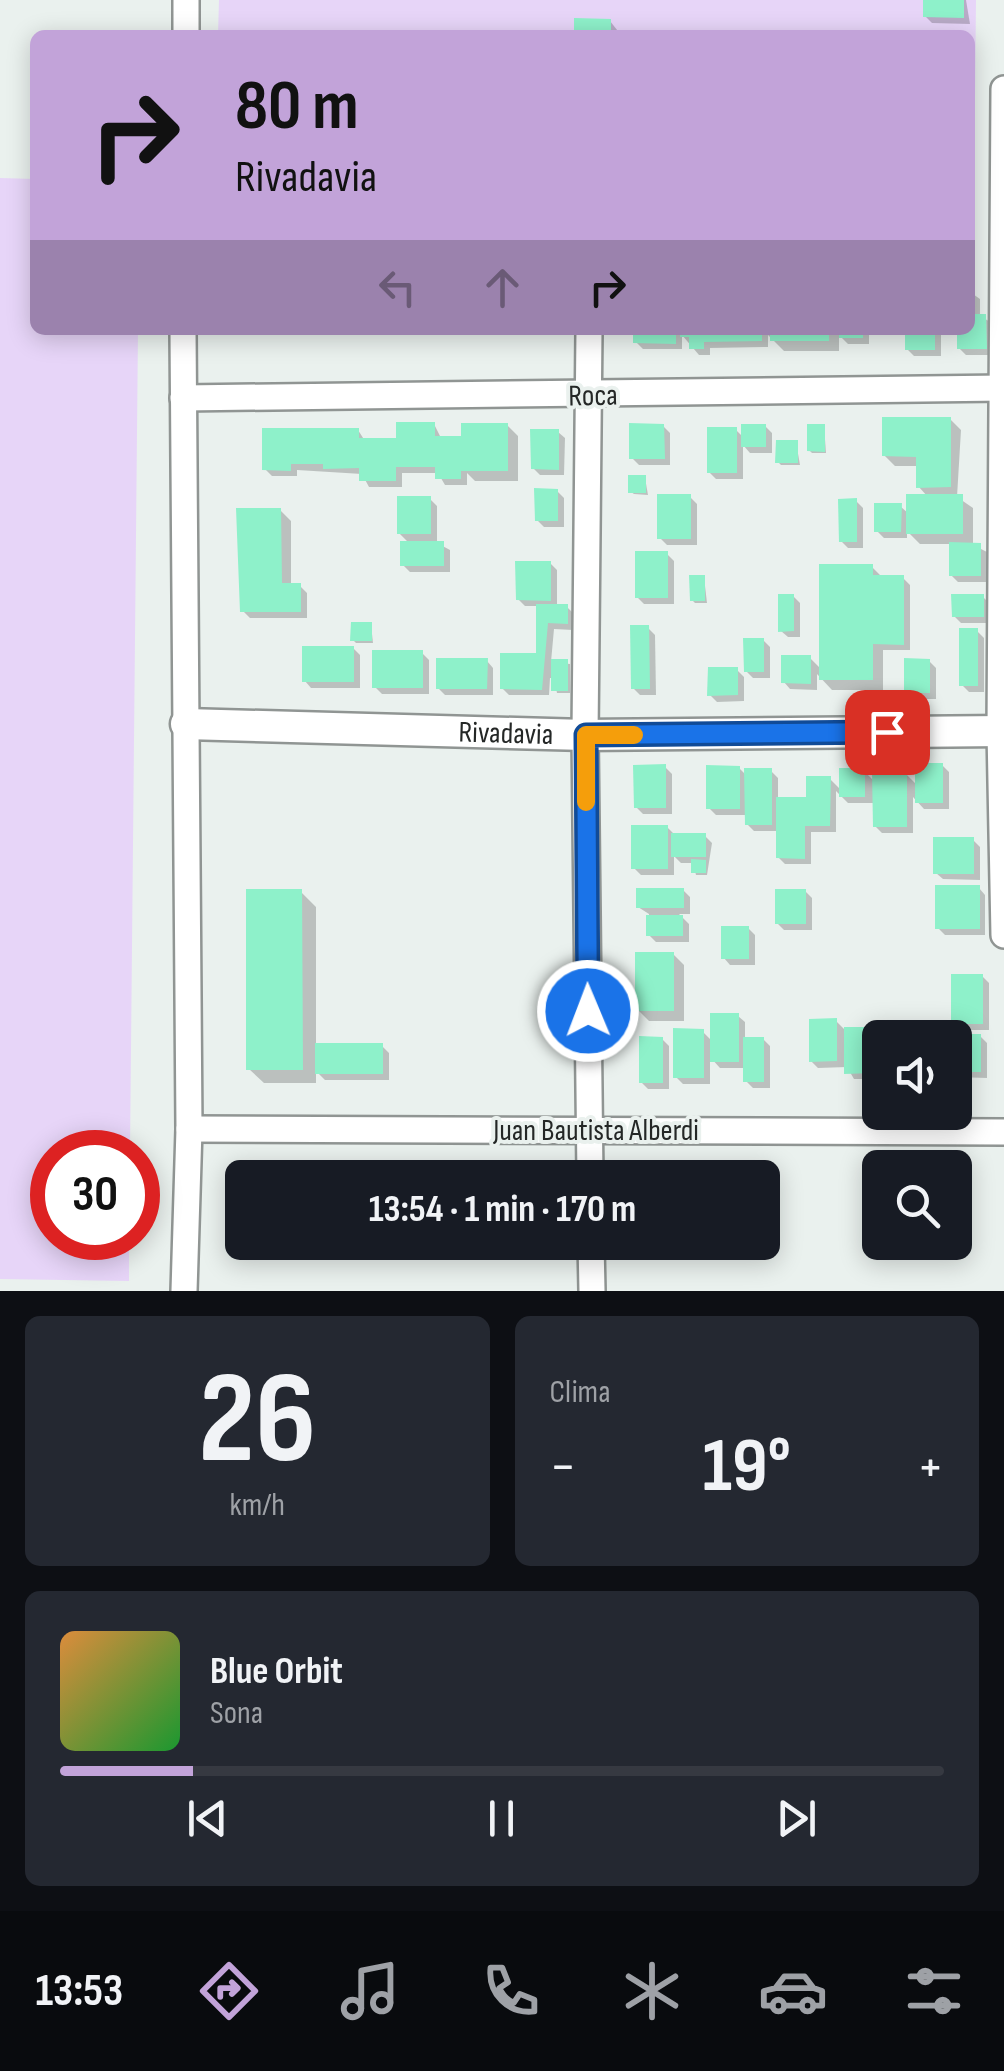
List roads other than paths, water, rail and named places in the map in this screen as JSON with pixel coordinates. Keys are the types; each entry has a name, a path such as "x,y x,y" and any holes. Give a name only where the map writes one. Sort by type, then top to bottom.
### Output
{"street":[{"path":"186,0 186,30"},
{"path":"1004,89 1004,935"},
{"path":"184,335 188,1129 184,1291"},
{"path":"589,335 586,735 589,1160"},
{"name":"Roca","path":"183,398 1004,388"},
{"name":"Rivadavia","path":"186,724 586,735 1002,732"},
{"name":"Juan Bautista Alberdi","path":"188,1129 1004,1132"},
{"path":"591,1260 592,1291"}]}
